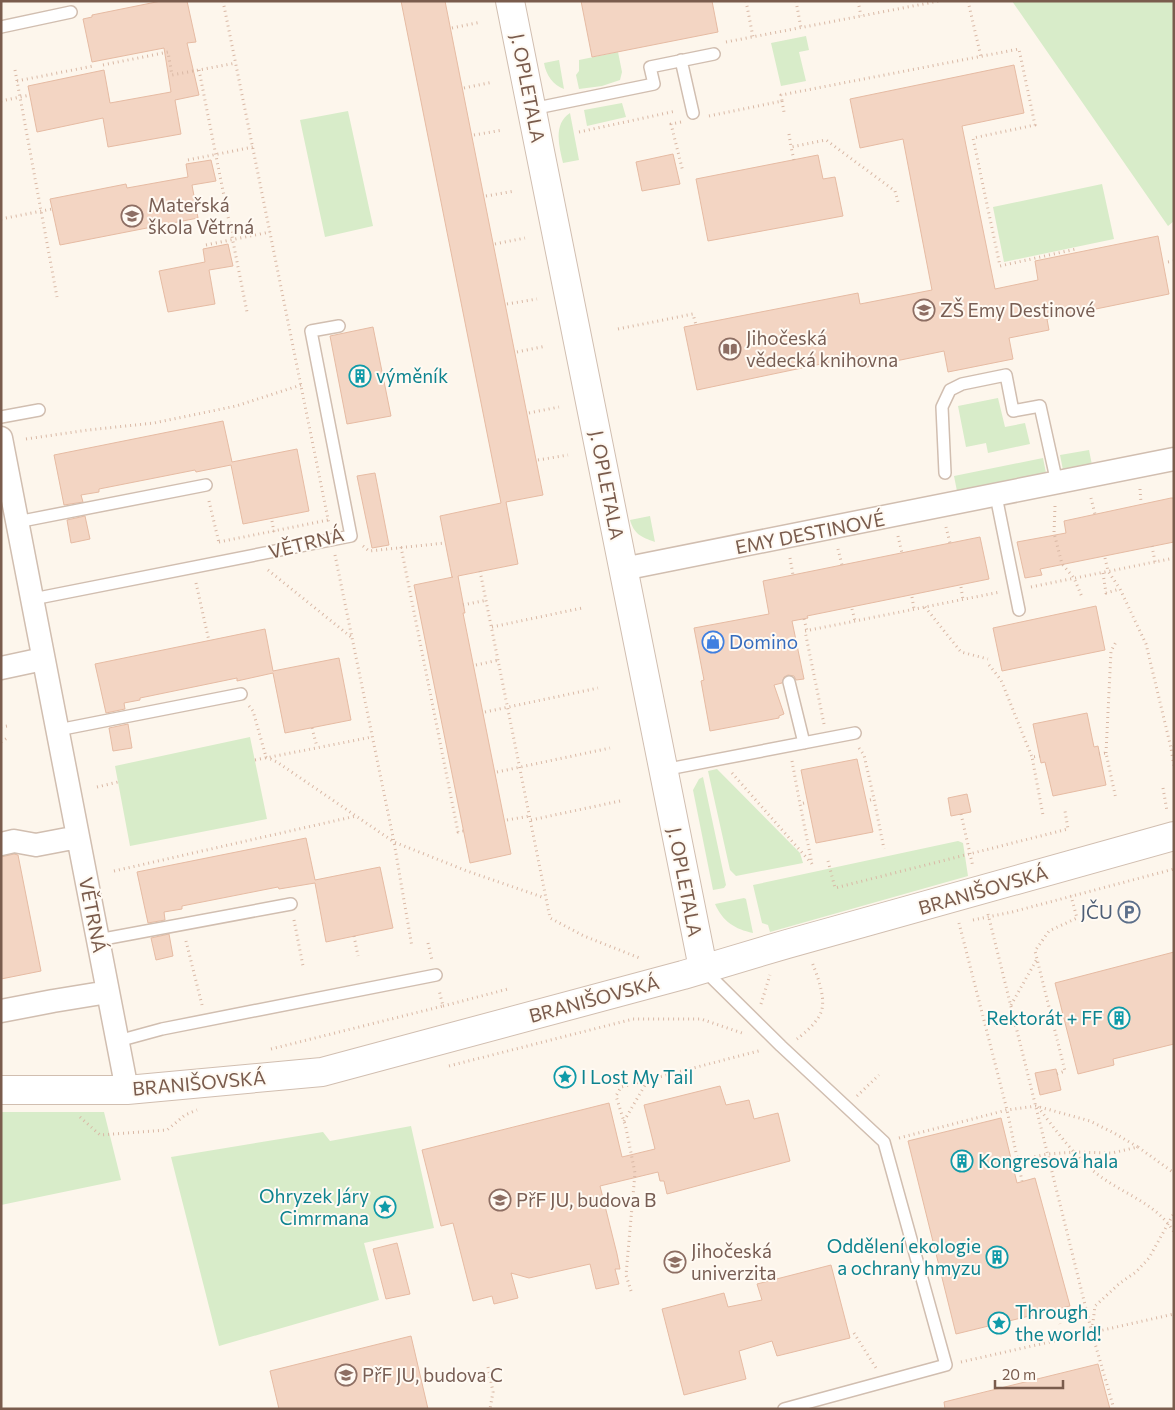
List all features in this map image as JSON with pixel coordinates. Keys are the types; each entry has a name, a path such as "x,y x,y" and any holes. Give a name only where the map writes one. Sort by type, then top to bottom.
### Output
{"street":[{"name":"J. OPLETALA","path":"510,1 702,968"},
{"name":"VĚTRNÁ","path":"1,438 127,1090"},
{"name":"EMY DESTINOVÉ","path":"623,569 996,496 1056,492 1174,459"},
{"path":"1,668 43,659"},
{"name":"BRANIŠOVSKÁ","path":"1,1090 127,1090 322,1072 683,975 702,968 809,939 1171,823"},
{"path":"1,844 14,841 36,845 78,837"},
{"path":"1,1011 108,992"}],"lane":[{"path":"1,28 71,12"},
{"path":"532,109 654,84 650,67 714,54"},
{"path":"681,60 694,115"},
{"name":"VĚTRNÁ","path":"33,599 352,536 312,331 339,326"},
{"path":"945,473 942,407 950,390 962,384 1006,375 1013,411 1040,406 1056,492"},
{"path":"1,417 39,410"},
{"path":"18,522 206,485"},
{"path":"996,496 1019,610"},
{"path":"789,682 804,744"},
{"path":"58,730 241,694"},
{"path":"663,770 852,734"},
{"path":"98,940 291,904"},
{"path":"702,968 781,1046 884,1142 946,1365 784,1409"},
{"path":"118,1042 162,1029 436,975"}],"path":[{"path":"223,1 394,842 412,947"},
{"path":"746,1 753,37"},
{"path":"796,1 801,28"},
{"path":"858,1 861,16"},
{"path":"714,54 712,45 919,3 939,1"},
{"path":"968,1 981,57"},
{"path":"452,28 481,22"},
{"path":"784,112 781,96 1019,49 1036,125 973,138 1000,266 1076,249"},
{"path":"103,64 168,52 172,75 236,63"},
{"path":"17,81 93,66"},
{"path":"15,70 57,297"},
{"path":"199,70 247,312"},
{"path":"464,88 493,82"},
{"path":"1,101 30,96"},
{"path":"579,132 782,101"},
{"path":"683,172 671,124 694,115"},
{"path":"474,136 503,130"},
{"path":"789,134 791,147 826,140 895,190 898,202"},
{"path":"188,160 253,147"},
{"path":"486,196 515,190"},
{"path":"1,219 52,209"},
{"path":"206,245 270,232"},
{"path":"496,244 524,238"},
{"path":"1168,262 1174,261"},
{"path":"507,304 537,299"},
{"path":"618,329 693,314 696,325"},
{"path":"517,352 546,346"},
{"path":"26,440 88,430 154,423 236,406 301,385"},
{"path":"529,413 559,407"},
{"path":"538,460 568,454"},
{"path":"1139,484 1142,503"},
{"path":"206,485 219,542 328,520"},
{"path":"1056,492 1054,533 1062,564 1074,578 1082,597"},
{"path":"1090,493 1095,514"},
{"path":"272,521 274,531"},
{"path":"945,523 950,543"},
{"path":"898,533 902,553"},
{"path":"352,536 369,551 445,543"},
{"path":"837,545 842,565"},
{"path":"1152,546 1155,562"},
{"path":"401,547 458,832 463,831"},
{"path":"789,555 793,575"},
{"path":"251,556 352,637"},
{"path":"1105,558 1108,572 1120,589 1146,644 1172,747 1174,766"},
{"path":"807,631 1174,558"},
{"path":"192,568 209,640"},
{"path":"480,572 550,918 584,936 647,961"},
{"path":"1103,573 1106,593 1120,589"},
{"path":"961,587 963,600"},
{"path":"912,597 914,609"},
{"path":"463,605 486,600"},
{"path":"926,607 961,652 988,659"},
{"path":"492,627 582,608"},
{"path":"852,609 855,621"},
{"path":"804,619 827,739"},
{"path":"1116,642 1112,652 1106,752 1116,799"},
{"path":"476,665 499,660"},
{"path":"988,665 1001,680 1032,757 1043,815"},
{"path":"485,712 598,688"},
{"path":"241,694 253,711 266,758"},
{"path":"1,727 7,726"},
{"path":"312,728 317,747"},
{"path":"852,734 864,755 884,850"},
{"path":"255,760 372,737"},
{"path":"1,742 9,738"},
{"path":"720,759 812,864 802,804 789,746"},
{"path":"497,772 610,748"},
{"path":"1099,754 1106,752"},
{"path":"1032,757 1040,756"},
{"path":"266,758 277,762 394,842 467,871 546,898"},
{"path":"97,787 118,782"},
{"path":"1163,788 1171,823"},
{"path":"531,820 620,801"},
{"path":"828,861 835,888 1068,829 1065,811"},
{"path":"961,814 975,873"},
{"path":"114,871 356,816"},
{"path":"507,820 530,816"},
{"path":"1057,1074 1065,1071 1036,951 1049,931 1078,918 1071,896"},
{"path":"291,904 303,966"},
{"path":"988,911 1092,1334 1114,1409"},
{"path":"182,923 206,1020"},
{"path":"959,923 1007,1110 1022,1181"},
{"path":"354,936 358,956"},
{"path":"631,1291 626,1275 635,1173 624,1121 616,1096 621,1087 781,1046 798,1039 819,1016 822,1009 822,997 812,962 809,939"},
{"path":"428,943 443,1006"},
{"path":"1011,1005 1037,959"},
{"path":"633,1019 701,1019 748,1035 771,972"},
{"path":"265,1050 508,989"},
{"path":"846,1106 879,1075"},
{"path":"624,1121 648,1079"},
{"path":"1036,1106 1060,1136 1095,1173 1120,1190 1144,1201 1168,1222 1174,1232"},
{"path":"884,1142 1007,1110 1036,1106 1090,1121 1114,1133 1174,1173"},
{"path":"79,1116 100,1135 167,1130 185,1115 199,1110"},
{"path":"1017,1160 1048,1154 1075,1152 1112,1153 1138,1148"},
{"path":"1092,1334 1095,1306 1120,1283 1136,1272 1149,1258 1174,1213"},
{"path":"1057,1309 1060,1324"},
{"path":"946,1365 1083,1334 1092,1334 1174,1314"},
{"path":"854,1333 877,1370 881,1382"},
{"path":"488,1367 494,1392 490,1409"}],"green space":[{"path":"1012,1 1174,1 1174,221 1168,226"},
{"path":"806,36 809,50 799,52 806,81 781,86 771,43"},
{"path":"618,52 622,72 620,80 602,86 579,89 576,75 579,71 579,60"},
{"path":"559,60 564,89 551,79 546,72 544,63"},
{"path":"622,103 626,117 587,126 584,110"},
{"path":"348,111 373,226 325,237 300,120"},
{"path":"570,113 579,160 563,163 559,143 559,129 561,123"},
{"path":"1102,184 1114,239 1004,262 993,207"},
{"path":"998,398 1005,427 1025,423 1030,444 988,453 986,443 966,447 958,406"},
{"path":"1089,450 1092,465 1063,470 1060,455"},
{"path":"1043,458 1046,473 957,491 954,476"},
{"path":"650,516 655,542 639,534 634,529 630,520"},
{"path":"250,737 267,819 130,846 115,766"},
{"path":"717,769 800,853 803,863 736,876 730,870 708,771"},
{"path":"703,777 726,885 724,888 713,890 693,790 699,779"},
{"path":"958,841 963,843 968,876 770,932 768,925 762,923 753,885"},
{"path":"746,899 753,933 730,924 722,916 715,904"},
{"path":"1,1112 104,1112 121,1180 1,1205"},
{"path":"411,1126 434,1228 364,1243 379,1300 219,1346 171,1157 323,1132 330,1141"}],"building":[{"path":"161,1 187,1 196,42 187,43 199,95 175,100 181,134 108,147 103,118 37,132 28,86 104,70 110,103 171,92 164,48 92,62 83,19 92,17 92,15"},
{"path":"401,1 445,1 543,495 506,502 518,564 458,576 465,613 463,613 511,854 470,863 414,585 453,577 440,516 501,503"},
{"path":"581,1 712,1 718,32 592,57"},
{"path":"1014,65 1024,113 962,126 995,289 1038,280 1035,261 1158,236 1169,294 1047,319 1049,330 1009,338 1013,359 948,372 944,351 862,368 859,356 697,390 684,327 858,293 860,304 932,290 903,139 860,148 850,99"},
{"path":"673,154 680,184 642,191 636,162"},
{"path":"818,155 823,179 835,177 843,216 708,241 696,179"},
{"path":"211,160 216,181 192,185 198,218 60,245 50,199 126,184 127,188 188,177 186,164"},
{"path":"228,244 233,266 209,270 215,304 168,312 159,271 205,262 203,249"},
{"name":"výměník","path":"373,327 391,416 347,424 330,336"},
{"path":"223,421 232,462 297,449 309,511 243,524 231,465 196,472 195,470 99,489 99,492 81,495 83,502 64,505 54,455"},
{"path":"375,473 389,545 372,548 357,476"},
{"path":"1174,498 1174,542 1040,569 1042,575 1025,578 1017,542 1066,533 1064,521"},
{"path":"85,516 90,539 71,543 67,520"},
{"path":"980,537 989,579 807,616 808,618 792,621 804,679 796,680 794,676 788,675 784,677 782,683 774,685 784,714 779,716 779,718 710,731 701,681 704,680 694,628 769,614 763,581"},
{"path":"1096,606 1105,650 1002,671 993,628"},
{"path":"265,629 273,671 339,658 351,720 285,733 273,673 237,681 237,678 140,698 140,700 124,703 125,709 106,713 95,664"},
{"path":"1087,713 1094,747 1098,746 1106,785 1053,796 1045,762 1041,763 1033,724"},
{"path":"128,724 132,748 113,751 109,728"},
{"path":"857,759 873,832 816,843 801,770"},
{"path":"967,794 971,812 951,816 948,798"},
{"path":"306,838 315,880 380,867 393,928 326,942 315,883 279,889 278,887 182,906 182,909 164,912 165,920 148,923 137,872"},
{"path":"18,855 41,971 1,979 1,857"},
{"path":"169,934 173,956 156,960 151,938"},
{"name":"Rektorát + FF","path":"1174,952 1174,1044 1113,1059 1114,1065 1078,1074 1055,983"},
{"path":"1056,1069 1061,1090 1040,1095 1035,1073"},
{"name":"PřF JU, budova B","path":"720,1086 726,1105 749,1100 754,1119 778,1113 790,1161 667,1194 664,1181 660,1181 658,1172 600,1186 620,1269 615,1269 619,1284 596,1289 590,1264 529,1278 511,1273 518,1298 494,1304 492,1296 473,1301 453,1223 441,1226 422,1150 609,1103 622,1157 655,1149 644,1105"},
{"name":"Oddělení ekologie a ochrany hmyzu","path":"1001,1118 1017,1183 1035,1178 1070,1306 956,1334 908,1141"},
{"path":"397,1243 410,1294 386,1299 373,1249"},
{"path":"831,1265 850,1338 777,1356 772,1341 739,1351 746,1379 684,1395 662,1309 724,1293 728,1307 762,1300 757,1284"},
{"name":"PřF JU, budova C","path":"411,1336 428,1409 279,1409 270,1371"},
{"path":"1098,1364 1110,1409 945,1409 944,1402"}],"place":[{"name":"Mateřská škola Větrná","path":"132,216"},
{"name":"ZŠ Emy Destinové","path":"924,310"},
{"name":"Jihočeská vědecká knihovna","path":"730,349"},
{"name":"výměník","path":"360,376"},
{"name":"Domino","path":"713,642"},
{"name":"JČU","path":"1129,912"},
{"name":"Rektorát + FF","path":"1119,1018"},
{"name":"I Lost My Tail","path":"565,1077"},
{"name":"Kongresová hala","path":"962,1161"},
{"name":"PřF JU, budova B","path":"500,1200"},
{"name":"Ohryzek Járy Cimrmana","path":"385,1207"},
{"name":"Oddělení ekologie a ochrany hmyzu","path":"997,1257"},
{"name":"Jihočeská univerzita","path":"675,1262"},
{"name":"Through the world!","path":"999,1323"},
{"name":"PřF JU, budova C","path":"346,1375"}]}
